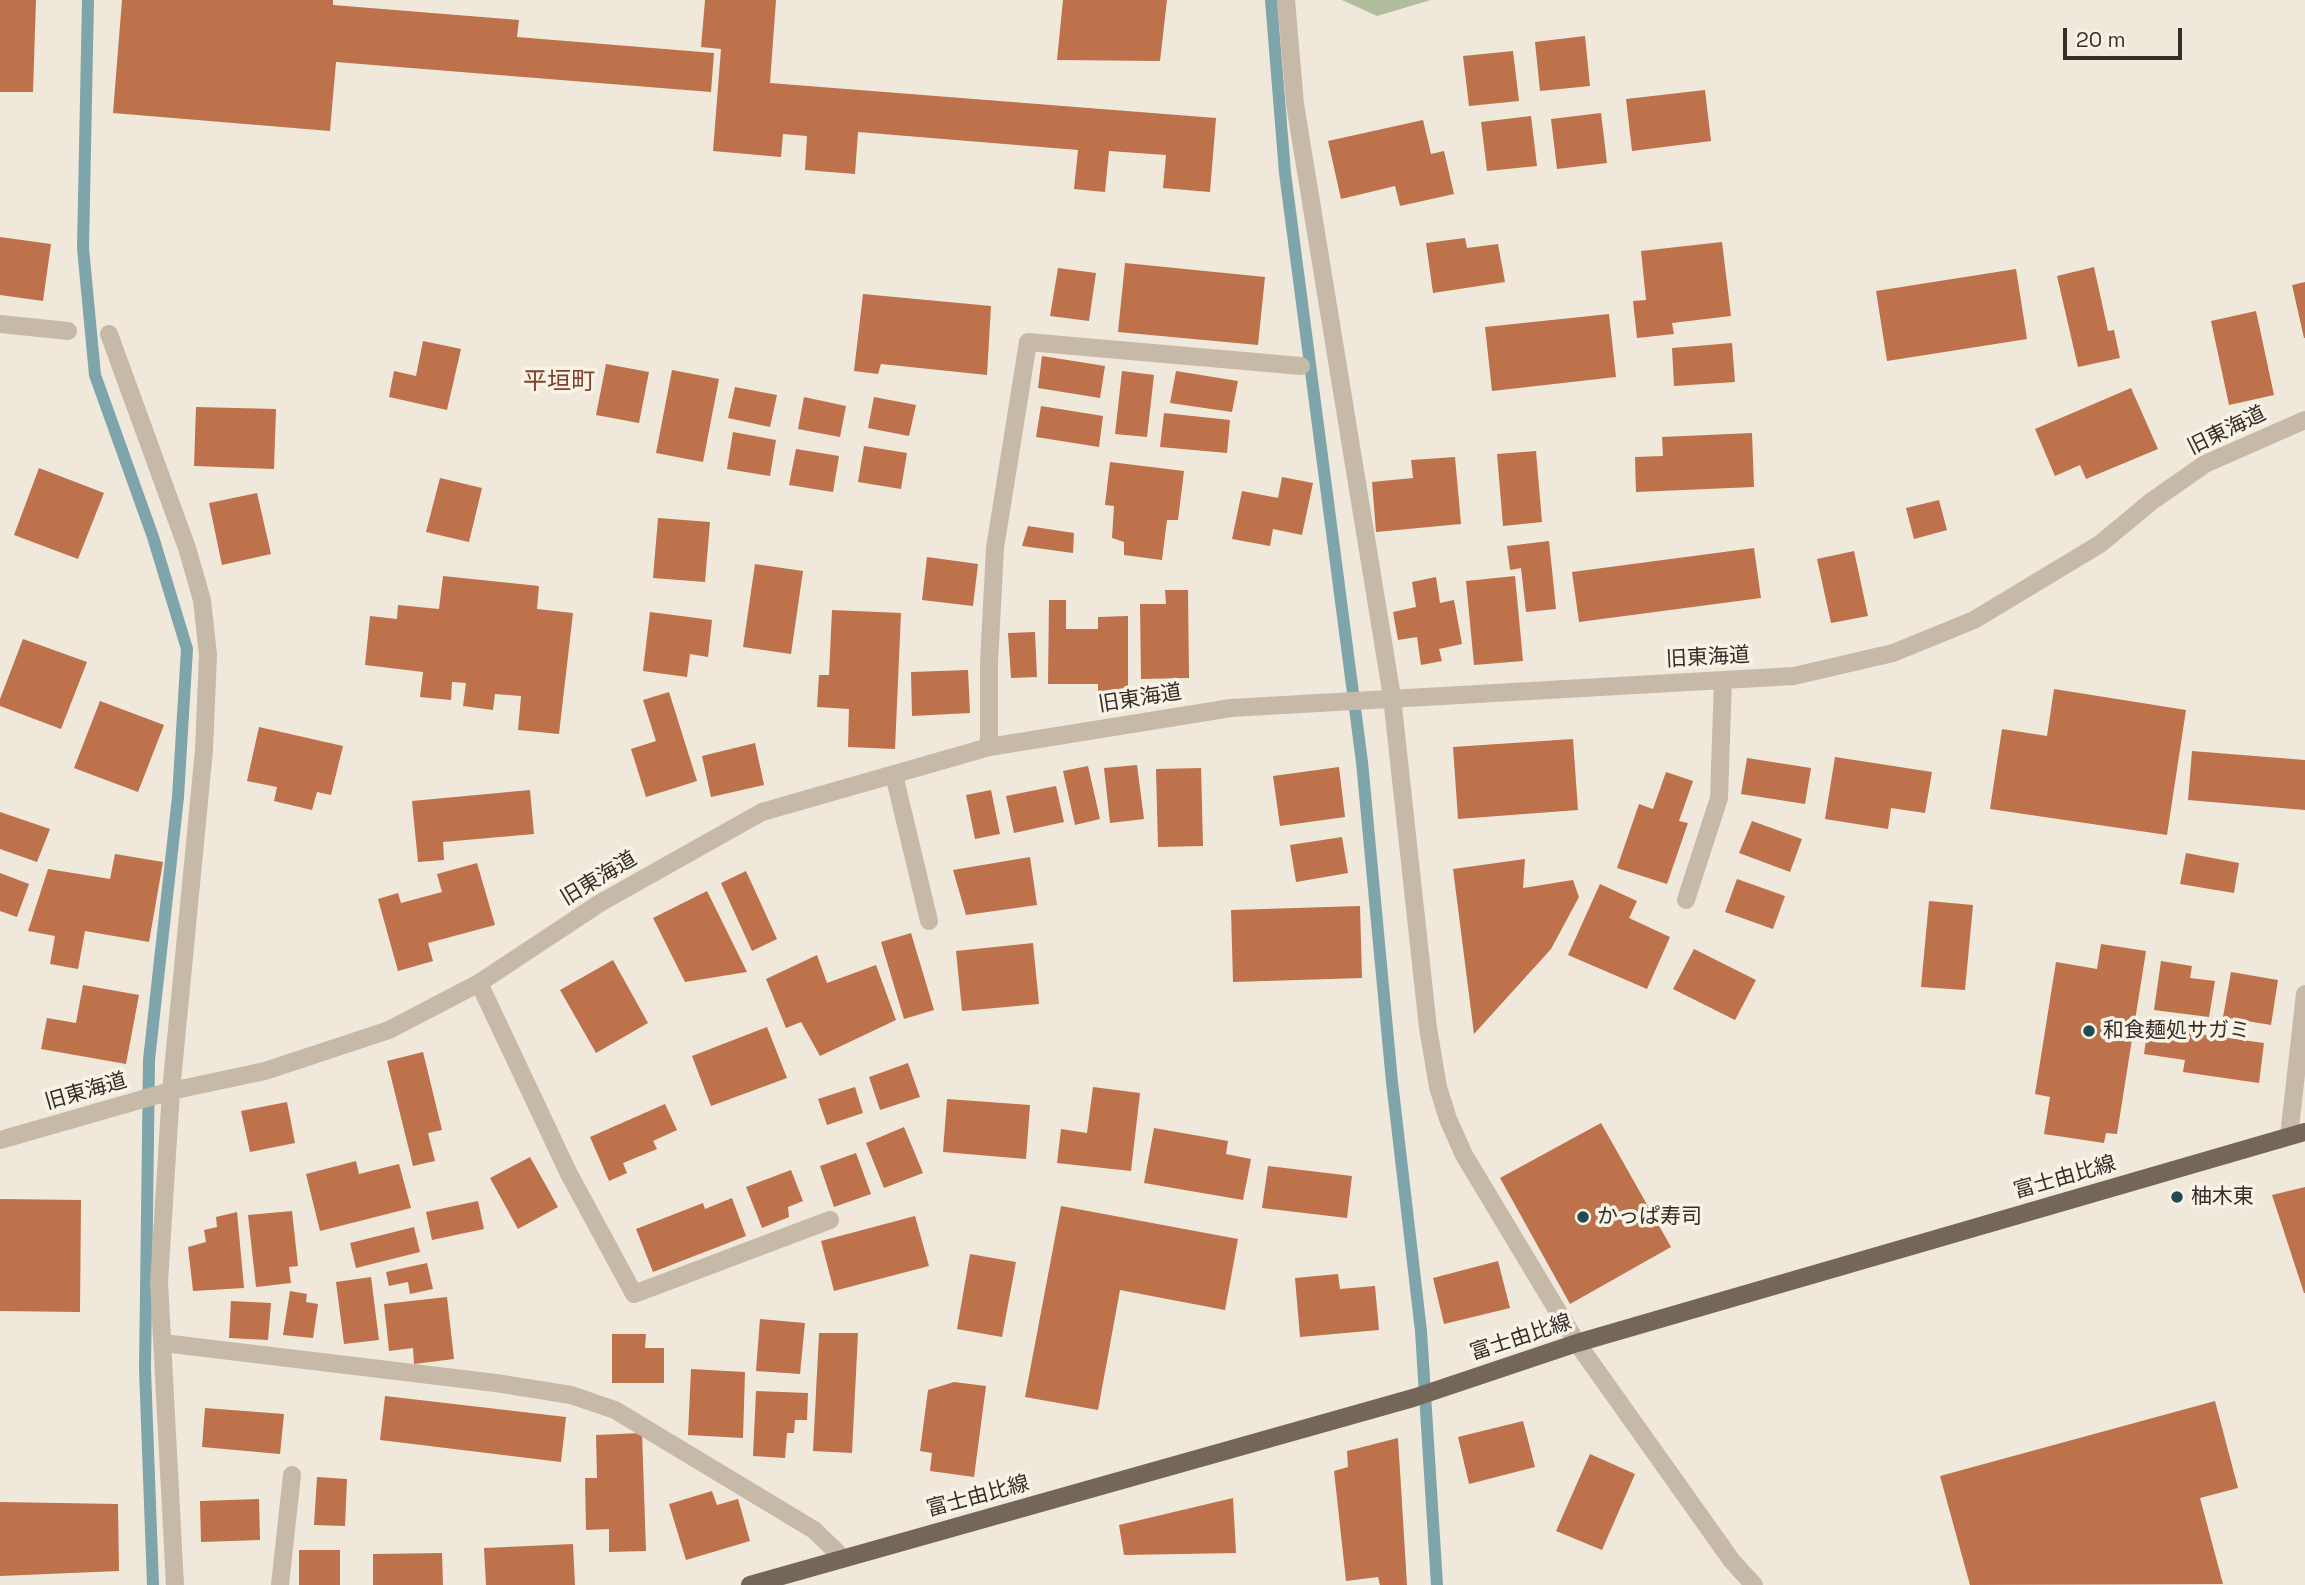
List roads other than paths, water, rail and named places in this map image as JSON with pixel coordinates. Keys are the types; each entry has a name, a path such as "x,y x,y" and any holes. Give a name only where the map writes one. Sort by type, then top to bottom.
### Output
{"main road":[{"name":"富士由比線","path":"750,1585 1413,1398 1577,1343 2297,1134"}],"street":[{"path":"1286,0 1295,104 1385,698 1438,1087 1464,1156 1577,1343 1732,1560 1754,1585"},
{"path":"0,324 68,331"},
{"path":"109,334 187,548 202,600 208,655 204,750 171,1091 159,1282 175,1585"},
{"path":"989,747 989,662 995,548 1028,342 1301,366"},
{"name":"旧東海道","path":"0,1140 171,1091 265,1070 389,1030 479,982 600,903 762,812 989,747 1231,708 1794,676 1893,653 1974,620 2100,544 2152,500 2205,464 2305,420"},
{"path":"1686,900 1719,798 1723,680"},
{"path":"894,775 929,921"},
{"path":"479,982 569,1174 634,1294 830,1220"},
{"path":"2297,1134 2305,995"},
{"path":"163,1343 496,1383 571,1395 615,1410 814,1530 843,1558"},
{"path":"280,1585 292,1475"}],"waterway":[{"path":"88,0 83,248 95,375 153,537 187,649 178,797 149,1060 145,1369 153,1585"},
{"path":"1271,0 1285,173 1362,762 1392,1082 1421,1331 1437,1585"}],"place":[{"name":"和食麺処サガミ","path":"2089,1031"},
{"name":"柚木東","path":"2177,1197"},
{"name":"かっぱ寿司","path":"1583,1217"}],"district":[{"name":"平垣町","path":"559,382"}]}
